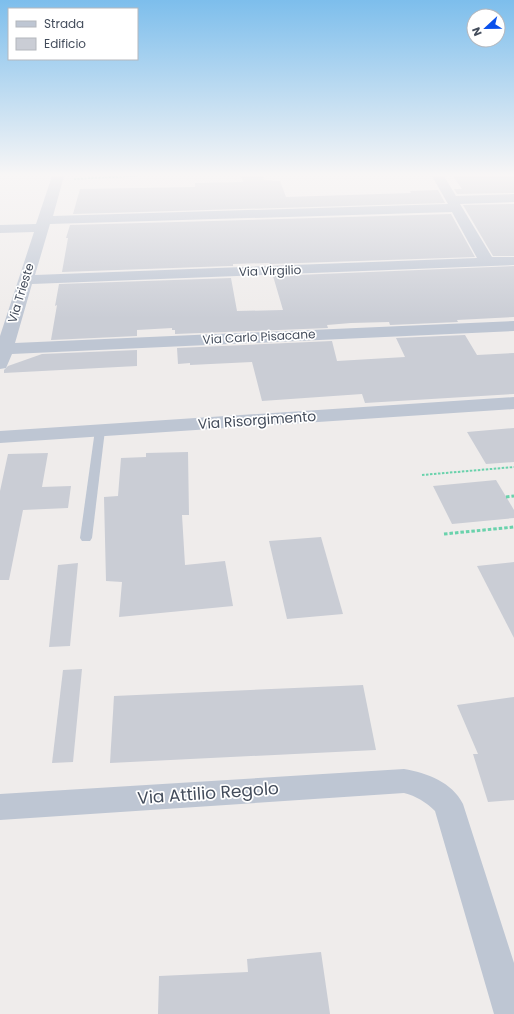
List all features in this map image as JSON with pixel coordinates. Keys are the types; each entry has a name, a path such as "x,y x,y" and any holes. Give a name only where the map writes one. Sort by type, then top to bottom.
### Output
{"street":[{"path":"0,229 57,223"},
{"path":"466,223 487,262"},
{"name":"Via Trieste","path":"2,357 43,224"},
{"name":"Via Virgilio","path":"25,280 514,261"},
{"name":"Via Carlo Pisacane","path":"2,357 514,326"},
{"name":"Via Risorgimento","path":"0,437 514,403"},
{"name":"Via Attilio Regolo","path":"0,807 404,781 417,783 431,789 448,804 512,1014"}],"lane":[{"path":"86,538 100,430"}],"path":[{"path":"422,475 514,467"},
{"path":"506,497 514,496"},
{"path":"444,534 514,527"}],"building":[{"path":"128,223 456,223 475,257 233,264 233,266 62,272 68,238 66,238 70,225"},
{"path":"474,223 514,223 514,256 493,256"},
{"path":"514,266 514,317 457,320 458,322 390,325 389,322 351,323 327,325 328,328 175,334 175,330 172,330 172,328 137,330 137,336 51,340 59,284 231,278 237,311 283,310 273,276"},
{"path":"465,335 477,355 514,353 514,394 365,403 362,394 262,401 252,362 190,365 190,363 178,364 177,348 332,341 337,361 405,357 396,338"},
{"path":"137,350 137,366 4,373 4,370 8,366 42,354"},
{"path":"514,428 514,462 486,464 467,432"},
{"path":"188,452 189,515 182,515 185,565 225,561 233,606 119,617 122,582 106,581 104,497 118,496 121,458 146,457 146,453"},
{"path":"48,453 42,487 71,486 68,508 23,510 9,580 0,580 0,491 8,454"},
{"path":"496,480 514,510 514,518 452,524 433,486"},
{"path":"321,537 343,614 287,619 269,541"},
{"path":"514,562 514,638 477,566"},
{"path":"78,563 70,646 49,647 58,565"},
{"path":"82,669 73,762 52,763 63,670"},
{"path":"363,685 376,750 110,763 114,696"},
{"path":"514,697 514,800 488,802 473,754 478,754 457,705"},
{"path":"321,952 330,1014 158,1014 159,976 248,972 247,959"}]}
